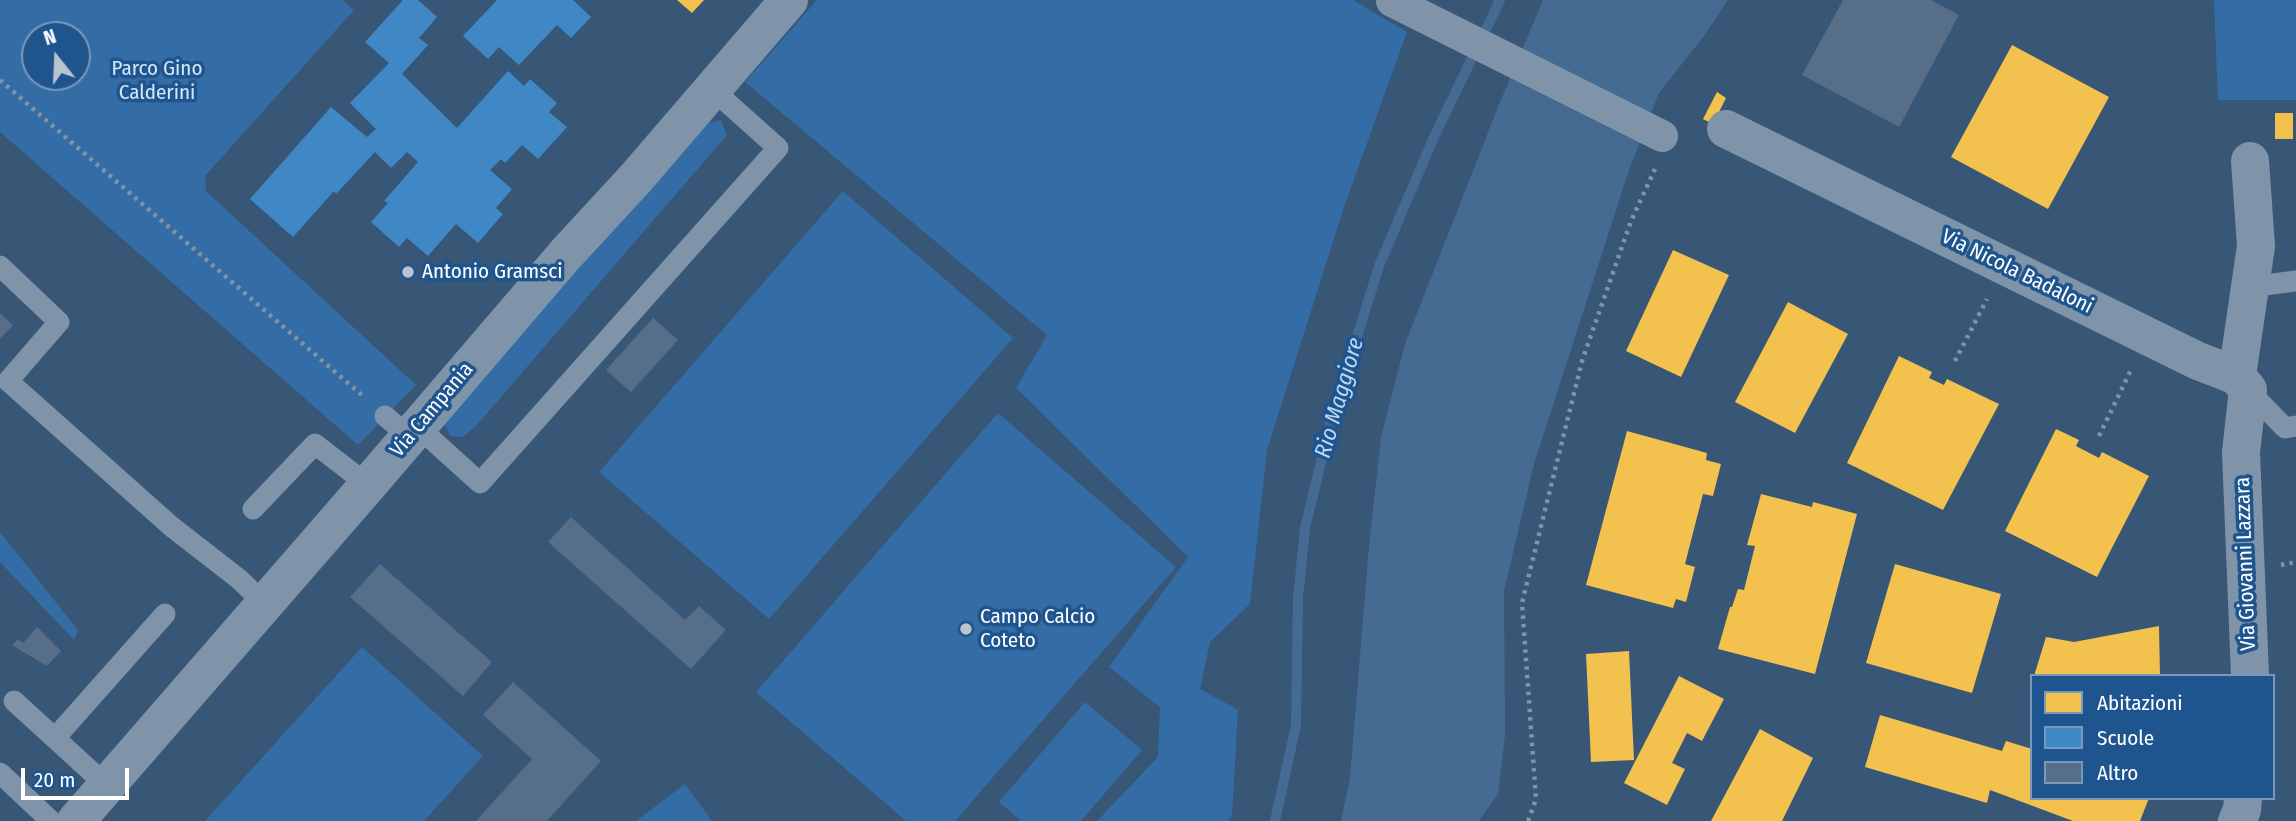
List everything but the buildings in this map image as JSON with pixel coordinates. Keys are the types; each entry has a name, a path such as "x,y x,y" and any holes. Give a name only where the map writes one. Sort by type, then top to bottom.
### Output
{"street":[{"name":"Via Campania","path":"75,821 368,485 404,427 565,255 789,0"},
{"path":"1391,0 1662,136"},
{"name":"Via Nicola Badaloni","path":"1726,129 2242,383"},
{"path":"2242,383 2256,246 2250,161"},
{"name":"Via Giovanni Lazzara","path":"2242,383 2241,452 2250,674"},
{"path":"2237,821 2242,800"}],"lane":[{"path":"404,427 480,483 778,148 712,89"},
{"path":"0,266 59,322 8,381 172,527 239,579 265,604"},
{"path":"2250,287 2296,281"},
{"path":"2242,383 2285,428 2296,426"},
{"path":"253,509 316,444 368,485"},
{"path":"55,738 165,614"},
{"path":"14,701 106,785"},
{"path":"0,773 51,821"}],"path":[{"path":"0,80 404,427"},
{"path":"1528,821 1536,799 1522,603 1582,361 1630,220 1648,184"},
{"path":"1955,361 1990,292"},
{"path":"2099,436 2126,380"}],"green space":[{"name":"Parco Gino Calderini","path":"0,0 343,0 354,10 205,176 206,191 416,385 358,445 0,132"},
{"path":"817,0 1353,0 1407,32 1344,207 1267,450 1250,604 1210,642 1200,689 1238,710 1232,816 1229,821 1097,821 1158,757 1160,707 1109,667 1188,557 1016,388 1047,335 745,82"},
{"path":"2214,0 2296,0 2296,100 2218,100"},
{"path":"721,120 727,135 476,426 463,437 450,436 444,422 706,123"},
{"path":"843,191 1013,338 769,619 599,472"},
{"name":"Campo Calcio Coteto","path":"998,413 1176,567 955,821 906,821 756,692"},
{"path":"0,532 78,630 74,640 0,562"},
{"path":"362,647 483,756 424,821 205,821"},
{"path":"1085,702 1142,750 1081,821 1021,821 999,802"},
{"path":"685,784 712,821 636,821"}],"shaded area":[{"path":"1543,0 1728,0 1704,36 1659,93 1629,170 1534,464 1504,591 1505,735 1498,794 1479,821 1341,821 1350,778 1381,437 1405,344"}],"waterway":[{"name":"Rio Maggiore","path":"1275,821 1296,725 1298,598 1305,528 1332,417 1379,266 1433,139 1500,0"}],"place":[{"name":"Antonio Gramsci","path":"408,272"},
{"name":"Campo Calcio Coteto","path":"966,629"}]}
